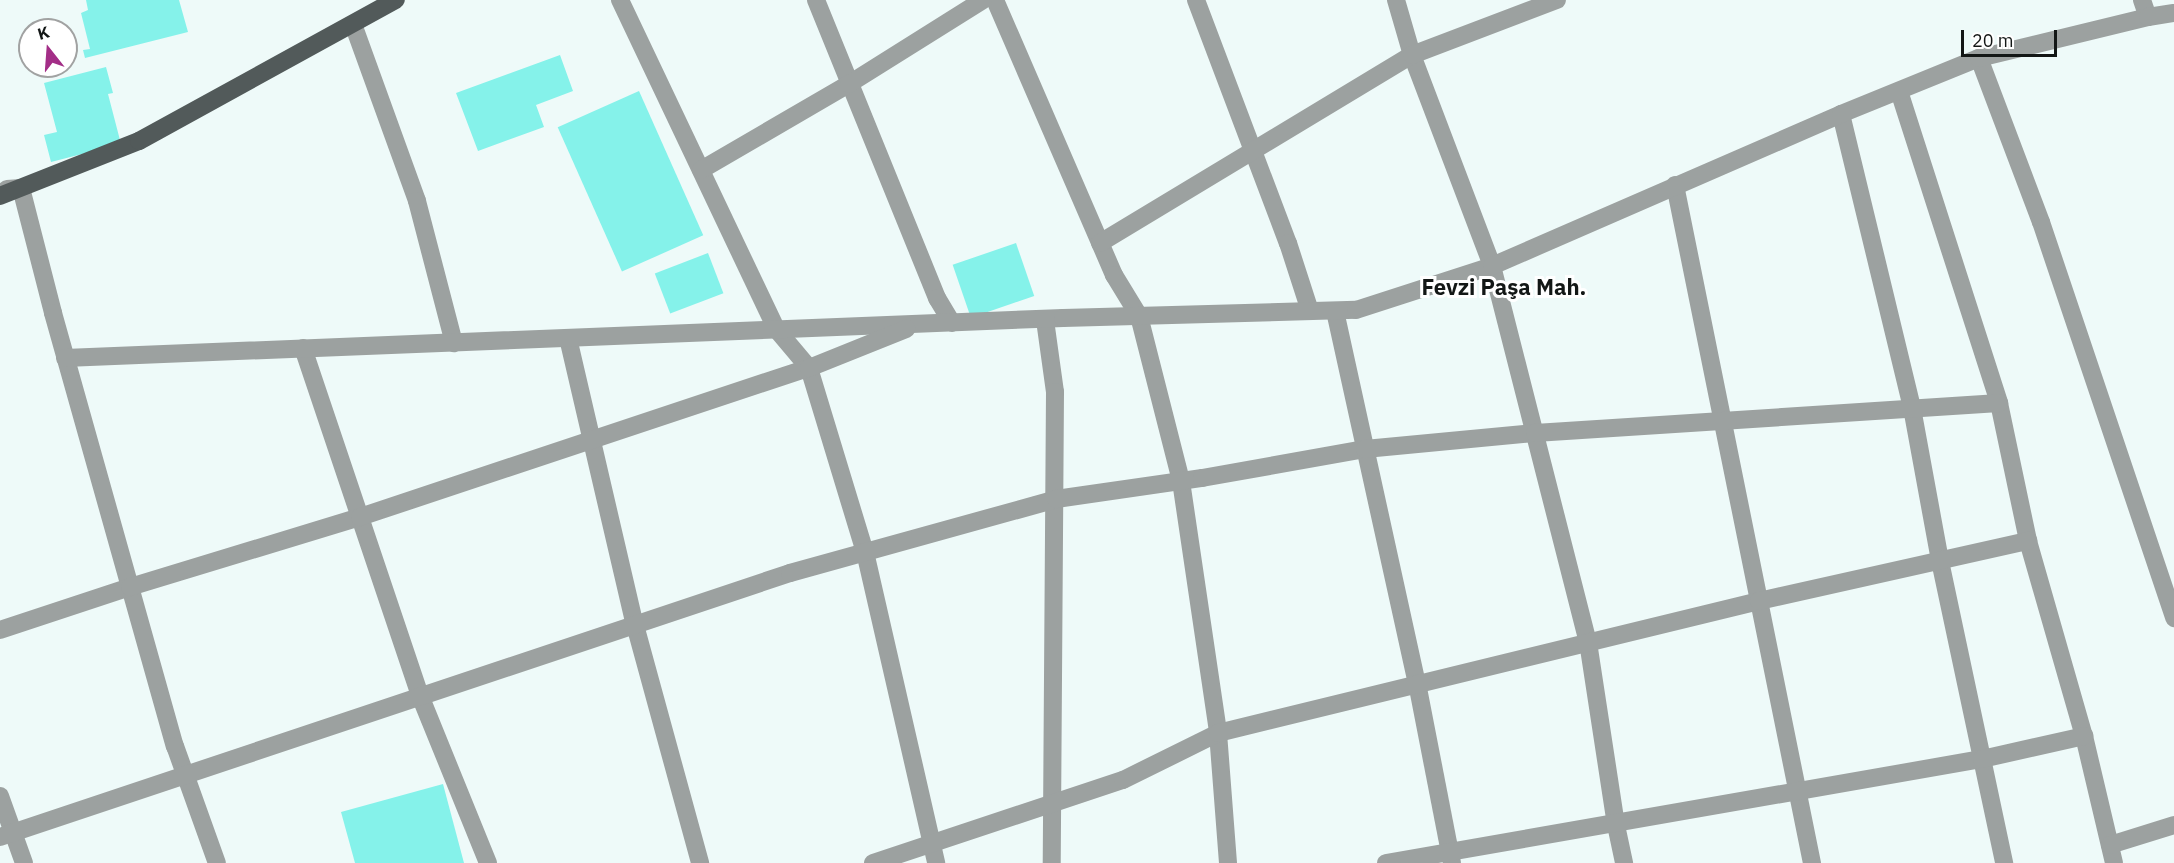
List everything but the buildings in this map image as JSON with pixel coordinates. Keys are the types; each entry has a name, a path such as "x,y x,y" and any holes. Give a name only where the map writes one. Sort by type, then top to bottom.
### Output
{"main road":[{"path":"0,196 139,141 396,0"}],"street":[{"path":"620,0 777,330 809,368 865,552 936,863"},
{"path":"816,0 937,298 952,323"},
{"path":"701,171 849,84 983,0"},
{"path":"994,0 1114,275 1139,316 1181,481 1218,733 1228,863"},
{"path":"1196,0 1310,311"},
{"path":"1396,0 1412,55 1492,266 1588,642 1624,863"},
{"path":"1100,243 1412,55 1557,0"},
{"path":"65,358 919,324 1356,310 1492,266 1841,114 1979,58 2145,9 2174,13"},
{"path":"353,24 417,201 454,343"},
{"path":"1979,58 2041,222 2169,582 2174,618"},
{"path":"1899,91 1999,403 2028,541 2084,736 2114,863"},
{"path":"1841,114 1912,408 1940,561 2004,863"},
{"path":"1675,185 1812,863"},
{"path":"0,189 21,188 65,358 130,587 186,776 217,863"},
{"path":"1335,311 1417,683 1451,858"},
{"path":"1045,320 1055,392 1052,863"},
{"path":"0,630 130,587 360,517 809,368 919,324"},
{"path":"568,338 635,626 700,863"},
{"path":"303,348 421,698 488,863"},
{"path":"6,834 421,698 790,573 1056,499 1181,481 1365,449 1535,433 1999,403"},
{"path":"873,863 1123,780 1218,733 1760,601 2028,541"},
{"path":"1386,863 1451,858 1616,825 1982,759 2084,736"},
{"path":"0,796 6,834 24,863"},
{"path":"2110,845 2174,825"}],"district":[{"name":"Fevzi Paşa Mah.","path":"1504,287"}]}
